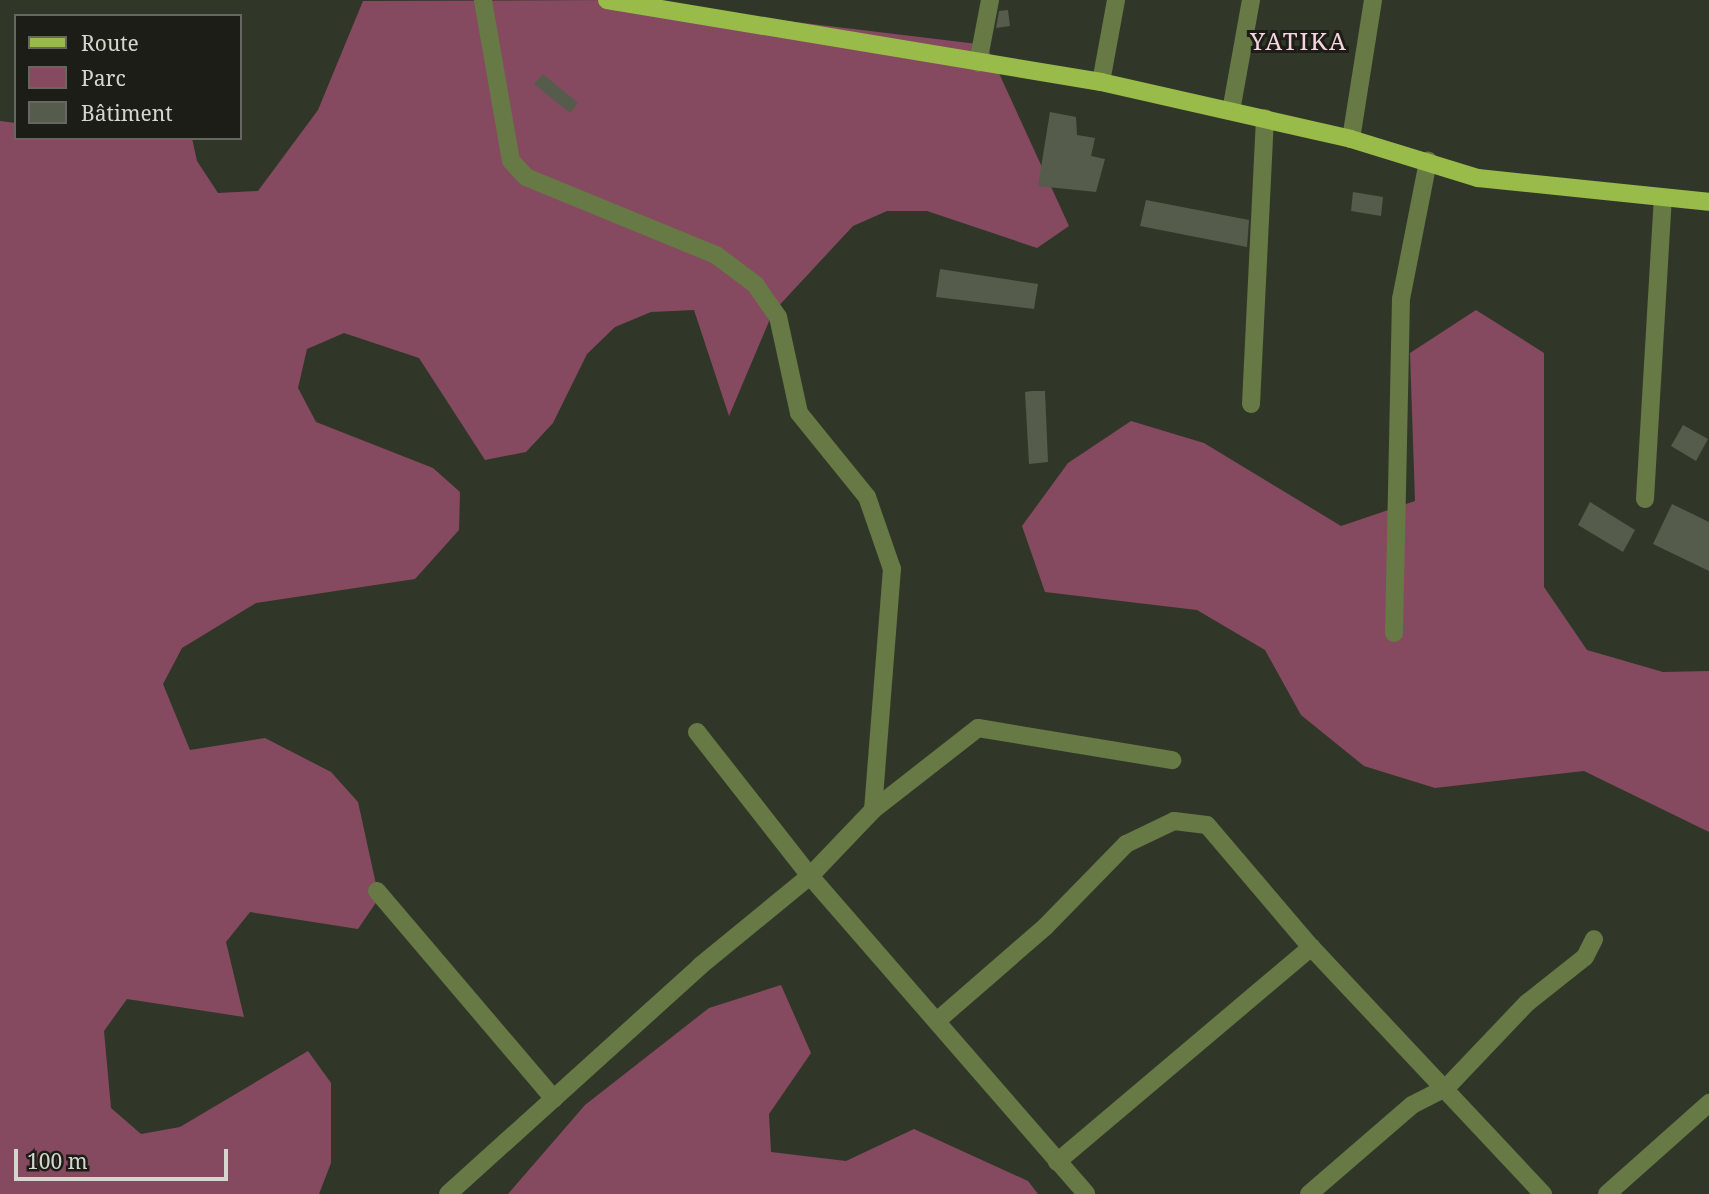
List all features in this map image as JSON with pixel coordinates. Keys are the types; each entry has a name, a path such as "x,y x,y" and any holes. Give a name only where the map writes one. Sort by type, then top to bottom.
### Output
{"main road":[{"path":"607,0 1101,82 1351,139 1478,178 1709,202"}],"street":[{"path":"483,0 511,161 526,177 716,255 755,285 778,317 799,413 867,496 892,569 873,810"},
{"path":"978,63 990,0"},
{"path":"1101,82 1116,0"},
{"path":"1231,111 1251,0"},
{"path":"1351,139 1373,0"},
{"path":"1251,404 1265,118"},
{"path":"1394,633 1401,299 1428,161"},
{"path":"1645,499 1663,199"},
{"path":"448,1194 810,876 873,810 978,728 1172,761"},
{"path":"697,732 810,876 938,1020 1086,1194"},
{"path":"938,1020 1046,926 1126,844 1174,821 1208,825 1311,947 1543,1194"},
{"path":"377,891 554,1100"},
{"path":"1309,1194 1412,1105 1446,1088 1527,1003 1585,957 1594,939"},
{"path":"1057,1162 1311,947"},
{"path":"1607,1194 1709,1103"}],"green space":[{"path":"611,0 986,45 1069,226 1037,248 927,211 887,211 853,226 773,312 729,416 694,310 651,312 615,327 587,354 553,423 526,452 485,460 419,358 344,333 307,349 298,388 316,422 433,468 460,492 459,530 415,579 256,603 182,648 163,684 190,750 265,738 331,772 358,802 379,898 358,929 250,912 226,942 244,1017 127,999 104,1031 111,1108 141,1134 180,1127 308,1051 331,1083 331,1163 319,1194 0,1194 0,121 14,123 14,140 192,140 197,161 218,193 258,191 318,110 363,1"},
{"path":"1476,310 1544,353 1544,587 1587,650 1663,672 1709,671 1709,832 1584,771 1435,788 1364,766 1301,715 1265,650 1197,610 1045,592 1022,526 1068,463 1131,421 1204,443 1341,526 1415,501 1410,353"},
{"path":"781,985 811,1053 769,1114 771,1152 846,1161 914,1129 1028,1181 1038,1194 508,1194 585,1105 709,1008"}],"building":[{"path":"1008,10 1010,26 996,28 999,11"},
{"path":"543,74 578,103 570,113 534,84"},
{"path":"1050,112 1076,117 1077,135 1095,138 1091,156 1105,159 1096,192 1038,186"},
{"path":"1353,192 1383,197 1381,216 1351,211"},
{"path":"1146,200 1249,220 1247,247 1140,226"},
{"path":"940,269 1038,284 1034,309 936,297"},
{"path":"1045,391 1048,462 1029,464 1025,392"},
{"path":"1683,425 1708,439 1696,461 1671,446"},
{"path":"1590,502 1635,530 1623,552 1578,525"},
{"path":"1672,504 1709,522 1709,571 1653,544"}],"district":[{"name":"YATIKA","path":"1299,41"}]}
